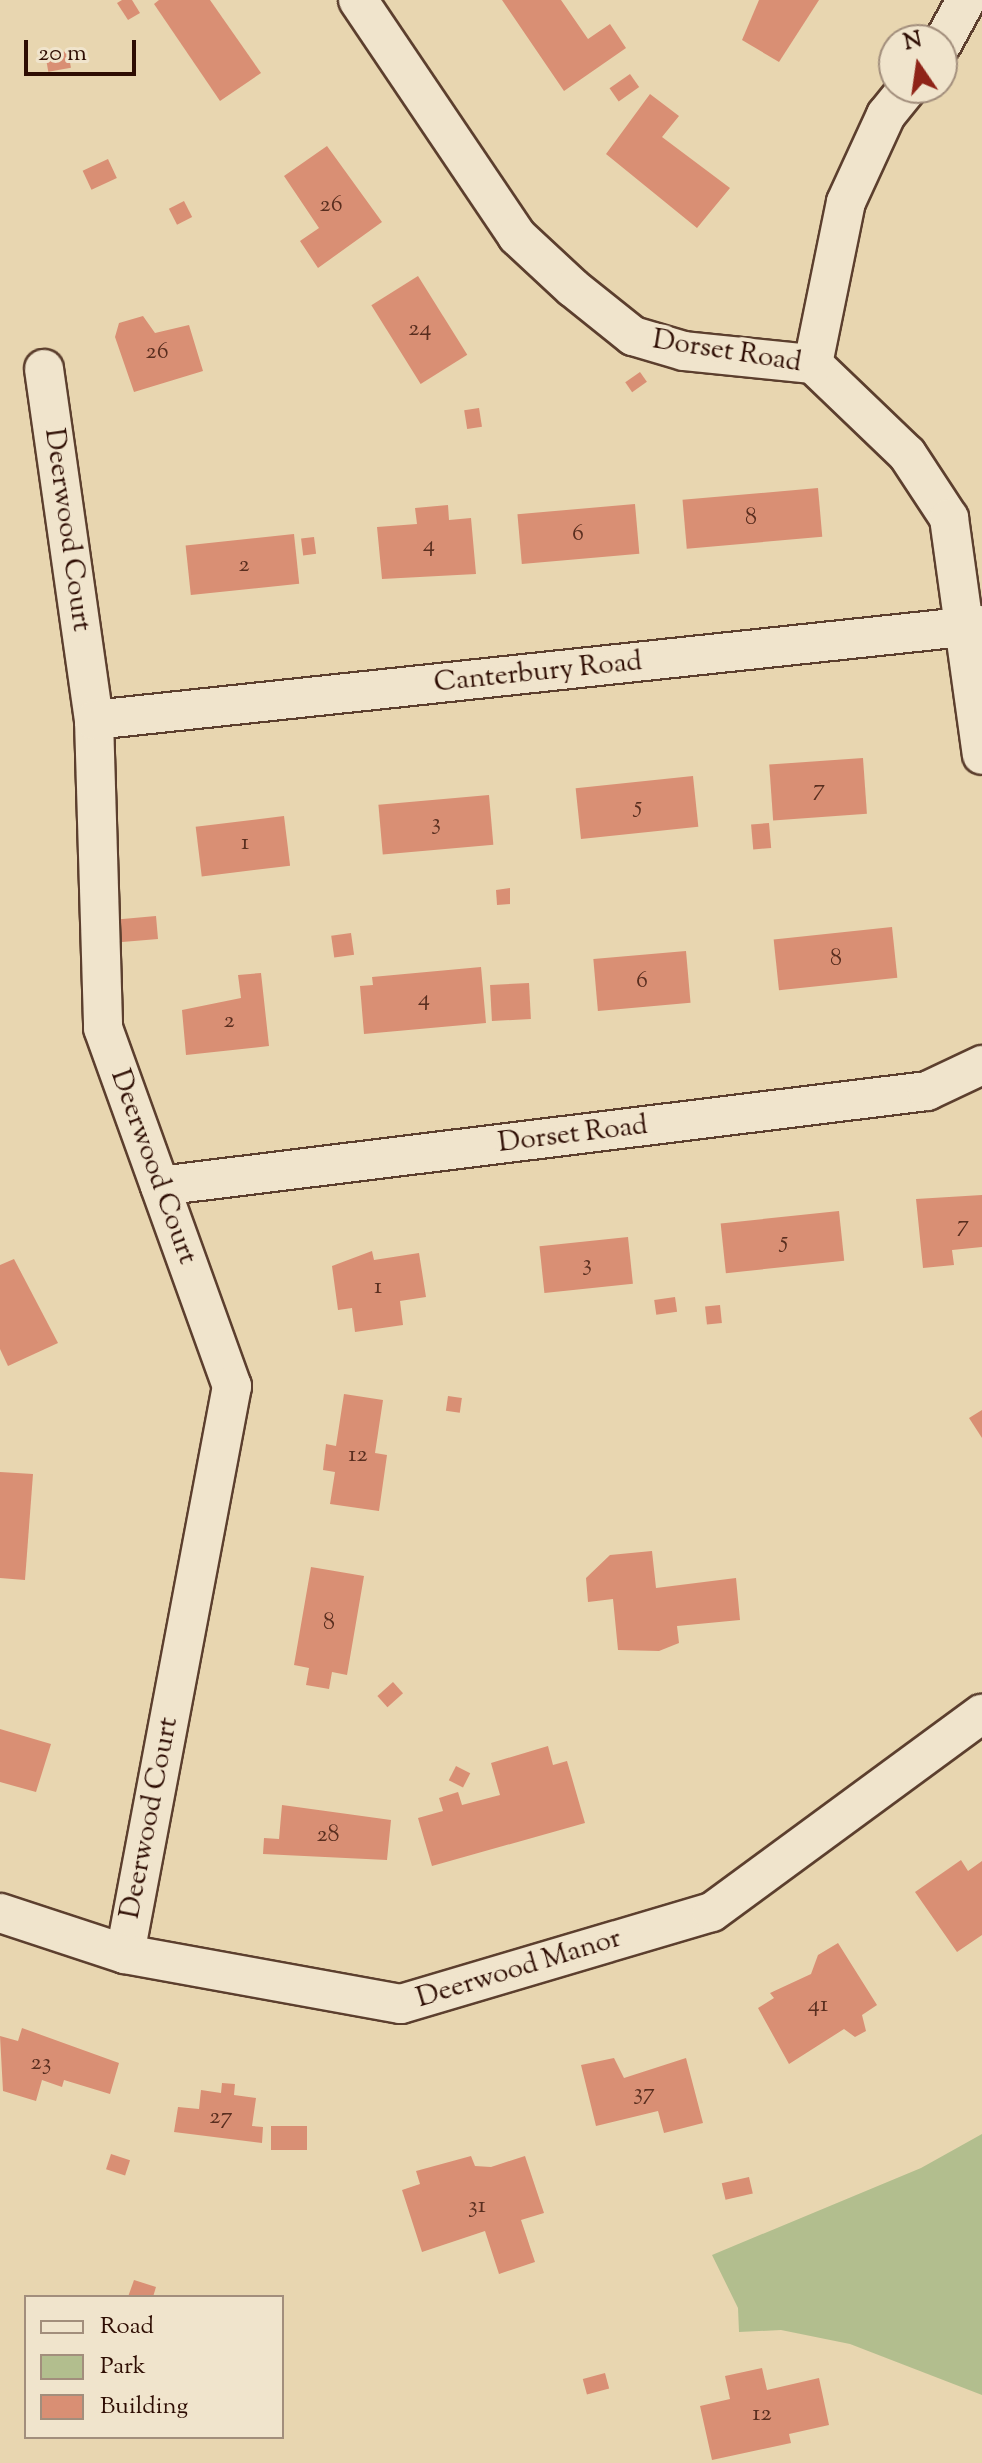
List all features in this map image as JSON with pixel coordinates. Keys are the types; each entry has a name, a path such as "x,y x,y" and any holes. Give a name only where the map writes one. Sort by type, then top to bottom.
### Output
{"street":[{"name":"Dorset Road","path":"358,0 517,236 609,317 633,336 684,351 813,364 907,454 949,518 976,626 982,755"},
{"path":"953,24 966,0"},
{"path":"813,364 846,202 886,115 895,104"},
{"name":"Deerwood Court","path":"44,369 94,720 103,1028 232,1386 125,1954"},
{"name":"Canterbury Road","path":"94,720 976,626"},
{"name":"Dorset Road","path":"160,1186 927,1091 982,1065"},
{"name":"Deerwood Manor","path":"0,1913 125,1954 401,2004 712,1912 982,1714"}],"green space":[{"path":"982,2134 982,2395 850,2344 781,2330 739,2332 738,2308 712,2255 921,2168"}],"building":[{"path":"132,0 140,13 128,20 117,3"},
{"path":"159,0 210,0 261,73 220,101 154,4"},
{"path":"502,0 561,0 588,39 610,24 626,48 564,91"},
{"path":"759,0 819,0 779,62 742,40"},
{"path":"68,51 71,68 48,72 45,55"},
{"path":"630,74 639,87 619,101 610,88"},
{"path":"650,94 679,116 662,137 730,188 697,228 606,154"},
{"path":"327,146 382,222 318,268 300,241 319,228 284,176"},
{"path":"108,159 117,178 91,190 83,171"},
{"path":"184,201 192,217 177,225 169,209"},
{"path":"418,276 467,355 421,384 371,305"},
{"path":"143,316 155,333 189,325 203,371 134,392 115,337 119,323"},
{"path":"640,372 647,382 632,392 625,382"},
{"path":"479,408 482,427 467,429 464,410"},
{"path":"818,488 822,537 687,549 683,500"},
{"path":"635,504 639,554 522,564 517,514"},
{"path":"448,505 449,520 471,518 476,574 382,579 377,527 417,524 415,508"},
{"path":"294,534 299,584 191,595 186,545"},
{"path":"314,537 316,554 303,555 301,539"},
{"path":"863,758 867,814 773,820 769,765"},
{"path":"693,776 698,827 581,839 576,788"},
{"path":"489,795 493,845 383,854 378,805"},
{"path":"284,816 290,866 202,876 196,827"},
{"path":"769,823 771,848 753,849 751,825"},
{"path":"510,888 510,904 497,905 496,890"},
{"path":"156,916 158,939 116,943 114,920"},
{"path":"892,927 897,978 779,990 774,939"},
{"path":"351,933 354,955 334,958 331,936"},
{"path":"686,951 691,1003 598,1011 593,959"},
{"path":"481,967 486,1023 364,1034 360,986 373,985 372,977"},
{"path":"261,973 269,1046 186,1055 182,1010 241,998 238,975"},
{"path":"529,983 531,1019 492,1021 490,985"},
{"path":"982,1195 982,1247 952,1250 954,1265 923,1268 916,1199"},
{"path":"839,1211 844,1261 726,1273 721,1223"},
{"path":"628,1237 633,1284 544,1293 539,1246"},
{"path":"372,1251 374,1260 419,1253 426,1297 400,1301 403,1325 355,1332 352,1308 338,1310 332,1266"},
{"path":"14,1259 58,1343 8,1366 0,1349 0,1265"},
{"path":"675,1297 677,1312 656,1315 654,1300"},
{"path":"720,1305 722,1323 707,1324 705,1307"},
{"path":"344,1394 383,1400 375,1453 387,1455 379,1511 330,1504 335,1472 323,1470 326,1444 336,1446"},
{"path":"448,1396 462,1398 460,1413 446,1411"},
{"path":"982,1410 982,1438 969,1418"},
{"path":"0,1472 33,1474 25,1580 0,1578"},
{"path":"652,1551 656,1588 736,1578 740,1620 677,1626 679,1643 659,1651 618,1650 613,1599 588,1602 586,1578 610,1555"},
{"path":"311,1567 364,1576 347,1675 332,1672 329,1689 306,1685 309,1668 294,1665"},
{"path":"393,1682 403,1693 387,1707 377,1696"},
{"path":"0,1729 51,1744 36,1792 0,1782"},
{"path":"548,1746 553,1765 567,1761 585,1823 432,1866 418,1818 443,1811 439,1798 458,1792 462,1805 500,1795 491,1763"},
{"path":"456,1766 470,1773 463,1788 449,1780"},
{"path":"282,1805 391,1820 387,1860 263,1854 264,1838 279,1839"},
{"path":"961,1860 968,1871 982,1861 982,1935 957,1952 915,1892"},
{"path":"838,1943 877,2005 862,2015 866,2031 855,2037 844,2029 789,2064 758,2008 774,1998 770,1993 811,1974 818,1955"},
{"path":"22,2028 119,2063 110,2094 64,2080 62,2087 42,2080 36,2101 3,2091 0,2036 18,2041"},
{"path":"614,2058 624,2078 686,2058 703,2123 664,2133 658,2111 596,2126 581,2065"},
{"path":"222,2083 235,2084 234,2095 256,2098 252,2126 263,2127 262,2143 174,2132 178,2107 199,2109 201,2090 221,2093"},
{"path":"271,2126 307,2126 307,2150 271,2150"},
{"path":"111,2154 130,2160 125,2175 106,2169"},
{"path":"471,2156 475,2166 491,2167 525,2156 544,2213 521,2220 535,2262 499,2274 485,2231 422,2252 402,2190 420,2184 416,2171"},
{"path":"749,2177 753,2194 726,2200 722,2183"},
{"path":"134,2280 156,2287 154,2295 129,2295"},
{"path":"762,2368 767,2390 819,2378 829,2425 789,2434 791,2443 712,2460 700,2406 730,2399 725,2376"},
{"path":"605,2373 609,2388 587,2394 583,2379"}]}
